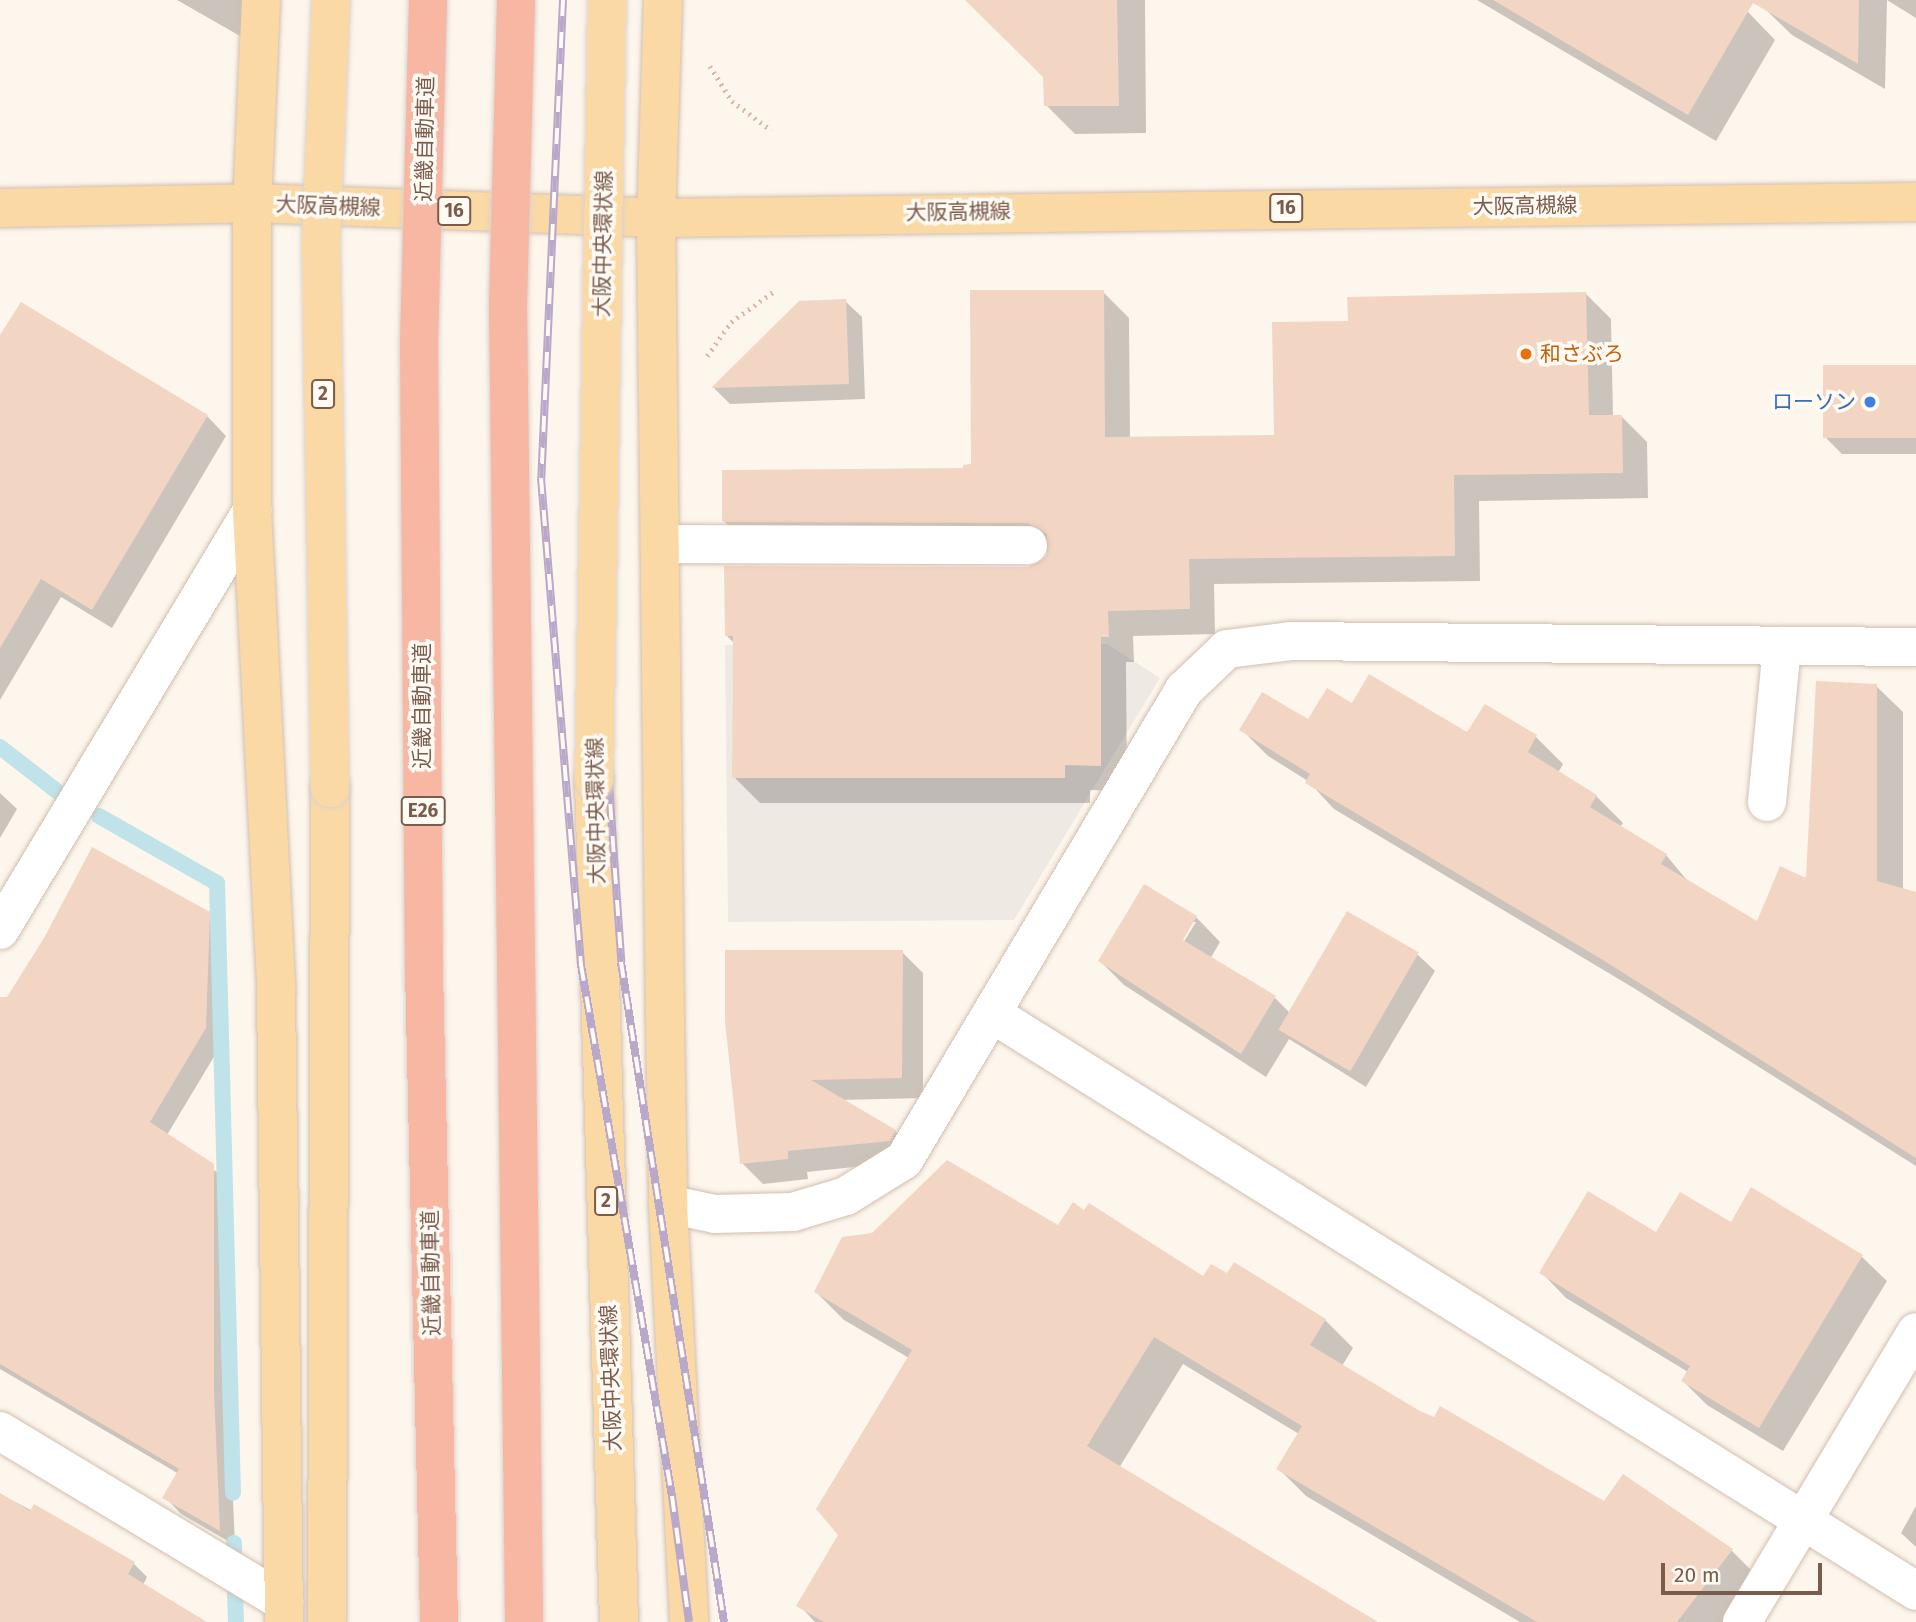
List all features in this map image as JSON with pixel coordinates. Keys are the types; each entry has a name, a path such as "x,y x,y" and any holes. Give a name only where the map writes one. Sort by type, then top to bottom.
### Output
{"highway":[{"name":"近畿自動車道","path":"428,0 419,340 424,970 439,1622"},
{"path":"516,0 508,305 524,1622"}],"main road":[{"path":"261,0 252,203 252,510 276,992 284,1612"},
{"name":"2","path":"327,1622 330,788 321,239 331,0"},
{"name":"大阪中央環状線","path":"607,0 594,780 619,1622"},
{"path":"663,0 656,218 668,1204 689,1622"},
{"name":"大阪高槻線","path":"0,208 252,203 656,218 1916,202"}],"street":[{"path":"0,929 252,510"},
{"path":"660,544 1028,545"},
{"path":"668,1204 715,1214 793,1212 846,1196 904,1160 994,1015 1185,690 1227,649 1291,641 1916,647"},
{"path":"1767,802 1783,646"},
{"path":"994,1015 1801,1523 1916,1591"},
{"path":"1742,1622 1916,1332"},
{"path":"0,1431 284,1612"}],"path":[{"path":"706,59 732,101 771,130"}],"shaded area":[{"path":"1107,644 1160,678 1014,920 728,922 725,645"}],"building":[{"path":"965,0 1117,0 1119,106 1044,106 1043,77"},
{"path":"1493,0 1859,0 1858,64 1753,3 1688,115"},
{"path":"970,290 1104,290 1105,437 1274,435 1272,322 1348,321 1347,297 1586,292 1589,415 1622,415 1623,473 1454,475 1455,556 1189,559 1190,609 1108,611 1109,637 1101,637 1101,766 1065,765 1065,778 732,778 733,636 725,636 724,566 1028,567 1047,555 1047,534 1028,523 723,522 722,519 722,470 963,468 963,465 971,464"},
{"path":"846,299 849,384 711,388 799,301"},
{"path":"21,302 208,415 92,610 41,579 0,648 0,335"},
{"name":"ローソン","path":"1823,365 1916,365 1916,438 1823,438"},
{"path":"1369,674 1467,732 1485,704 1537,735 1528,752 1597,795 1590,807 1667,854 1661,864 1757,921 1780,866 1806,878 1816,681 1877,684 1877,881 1916,892 1916,1158 1603,960 1305,783 1310,774 1239,730 1262,692 1308,719 1327,688 1352,703"},
{"path":"92,847 210,912 206,1028 150,1122 214,1164 214,1392 220,1531 162,1498 179,1469 0,1364 0,997 7,997 44,938"},
{"path":"1144,884 1197,916 1183,940 1276,996 1241,1054 1098,961"},
{"path":"1347,911 1419,952 1350,1071 1278,1030"},
{"path":"725,950 903,950 902,1078 811,1080 896,1130 890,1141 788,1151 788,1159 740,1164 725,1021"},
{"path":"947,1160 1058,1225 1073,1202 1084,1210 1089,1203 1203,1276 1211,1264 1227,1273 1234,1262 1326,1319 1310,1345 1420,1411 1434,1417 1440,1406 1604,1501 1623,1474 1733,1549 1677,1622 1537,1622 1276,1469 1302,1426 1154,1337 1087,1446 1378,1622 824,1622 796,1606 838,1535 816,1509 912,1350 814,1292 842,1237 872,1233"},
{"path":"1751,1187 1863,1255 1759,1428 1681,1381 1690,1366 1539,1273 1588,1191 1656,1232 1680,1192 1731,1222"},
{"path":"0,1493 30,1511 34,1504 135,1562 128,1574 207,1622 0,1622"}],"waterway":[{"path":"0,747 58,792"},
{"path":"99,816 217,883 233,1493"},
{"path":"234,1543 234,1552"},
{"path":"235,1594 236,1622"}],"railway":[{"path":"563,0 541,478 581,965 672,1496 689,1622"},
{"path":"607,0 588,485 621,962 724,1622"}],"place":[{"name":"和さぶろ","path":"1526,354"},
{"name":"ローソン","path":"1870,402"}]}
